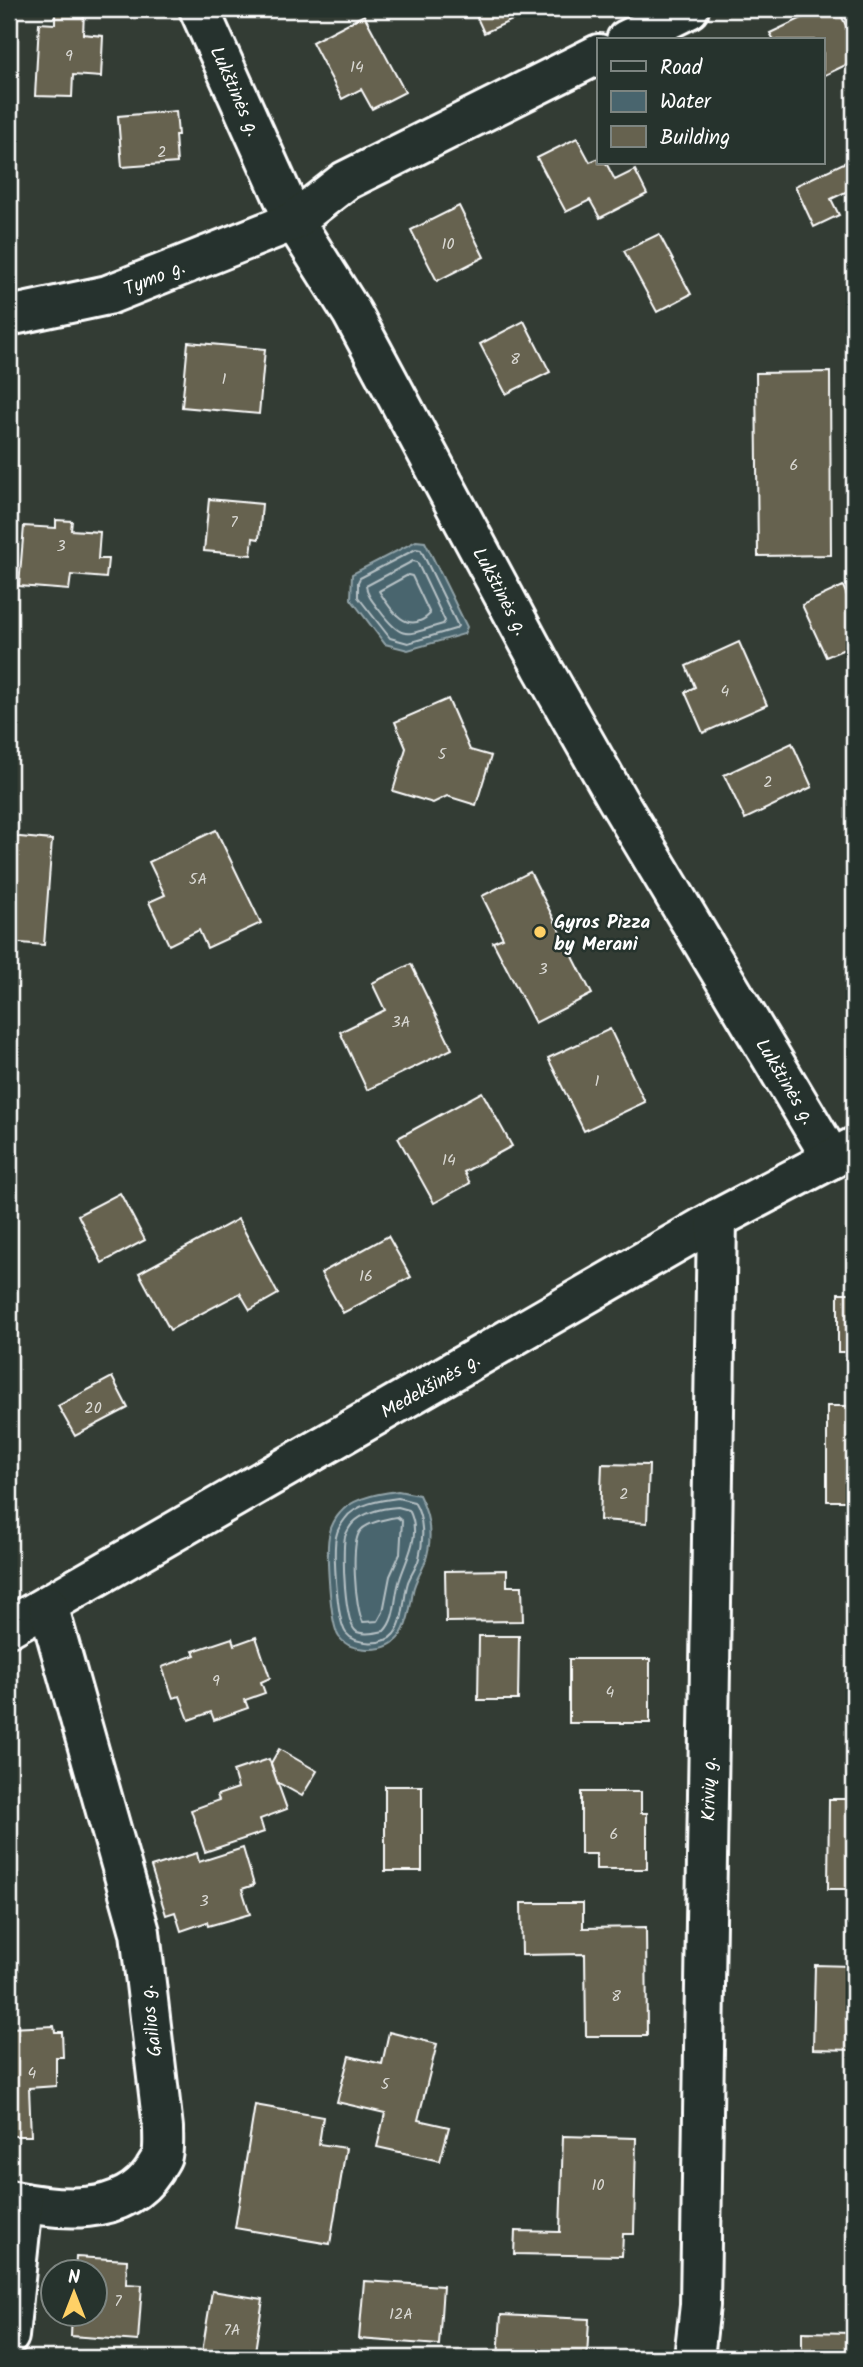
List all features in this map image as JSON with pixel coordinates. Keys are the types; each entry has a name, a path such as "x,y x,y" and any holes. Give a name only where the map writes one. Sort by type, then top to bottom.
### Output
{"street":[{"name":"Lukštinės g.","path":"199,9 295,221 352,313 542,667 604,775 843,1153"},
{"path":"630,38 689,9"},
{"name":"Tymo g.","path":"9,316 108,296 295,221 345,181 597,55"},
{"name":"Medekšinės g.","path":"9,1627 717,1219 843,1153"},
{"name":"Krivių g.","path":"694,2358 701,2291 717,1219"},
{"name":"Gailios g.","path":"9,2336 16,2201 55,2208 89,2206 119,2200 144,2184 162,2157 163,2138 139,1932 48,1605"}],"water":[{"path":"416,541 425,542 467,627 464,634 408,650 385,644 351,599 352,574"},
{"path":"398,1491 419,1495 426,1511 429,1545 424,1566 414,1587 406,1623 397,1639 380,1648 355,1647 339,1637 333,1617 328,1568 331,1530 338,1515 345,1508 359,1500"}],"building":[{"path":"473,9 515,9 519,17 484,33"},
{"path":"821,9 838,9 854,42 854,61 824,76 824,38 773,38 770,33"},
{"path":"55,11 84,13 83,34 103,36 101,77 73,75 72,97 35,96 39,23 55,24"},
{"path":"364,15 405,92 372,109 361,89 342,99 312,42"},
{"path":"176,111 177,163 122,167 118,116"},
{"path":"577,138 590,162 597,159 597,164 607,164 615,180 635,170 647,194 600,218 590,200 566,212 537,158"},
{"path":"852,159 854,188 831,199 839,215 814,227 795,186"},
{"path":"459,206 484,257 437,281 411,230"},
{"path":"659,234 691,294 657,312 624,251"},
{"path":"524,321 550,372 506,394 480,344"},
{"path":"188,342 265,349 259,414 182,407"},
{"path":"830,372 831,555 758,556 756,373"},
{"path":"209,499 262,504 259,539 253,538 251,555 204,551"},
{"path":"56,520 72,521 71,530 100,532 98,559 108,559 106,578 71,575 69,590 19,586 24,526 56,528"},
{"path":"843,586 850,603 854,601 854,645 826,657 802,605"},
{"path":"739,642 767,705 703,733 685,692 695,687 686,666"},
{"path":"448,699 470,750 491,756 476,805 447,796 433,803 393,791 406,748 395,722"},
{"path":"792,743 812,787 745,819 724,775"},
{"path":"216,830 261,923 207,948 199,930 169,945 149,902 165,895 149,862"},
{"path":"9,836 52,840 44,945 9,942"},
{"path":"530,872 592,994 535,1023 493,942 503,938 482,896"},
{"path":"411,964 452,1049 367,1090 340,1032 385,1010 372,983"},
{"path":"610,1029 645,1102 584,1131 548,1058"},
{"path":"482,1092 512,1146 464,1172 470,1183 434,1203 398,1138"},
{"path":"120,1193 145,1240 102,1263 78,1215"},
{"path":"238,1219 278,1294 250,1310 240,1293 170,1330 139,1273"},
{"path":"388,1236 411,1277 343,1313 321,1273"},
{"path":"838,1293 854,1293 854,1352 838,1352"},
{"path":"112,1377 128,1408 75,1436 58,1406"},
{"path":"827,1406 854,1406 854,1501 827,1501"},
{"path":"602,1464 649,1465 647,1523 600,1520"},
{"path":"507,1570 507,1586 522,1586 523,1621 446,1622 445,1571"},
{"path":"479,1636 519,1636 518,1700 478,1700"},
{"path":"256,1637 270,1678 261,1682 265,1693 245,1700 248,1708 214,1720 211,1712 189,1720 180,1696 173,1698 162,1667 195,1655 193,1651 232,1638 234,1645"},
{"path":"569,1659 650,1659 650,1723 569,1723"},
{"path":"279,1749 317,1771 302,1796 277,1782 271,1763"},
{"path":"269,1759 287,1809 260,1819 264,1832 205,1852 191,1810 219,1800 217,1795 238,1788 233,1771"},
{"path":"385,1786 422,1786 422,1871 385,1871"},
{"path":"581,1792 641,1792 641,1813 647,1813 647,1869 596,1869 596,1854 581,1854"},
{"path":"829,1799 854,1799 854,1889 828,1889"},
{"path":"9,1829 17,1873 9,1874"},
{"path":"243,1848 254,1885 242,1889 250,1914 208,1926 207,1922 181,1931 175,1912 166,1915 151,1867 197,1853 199,1862"},
{"path":"521,1903 583,1903 583,1928 646,1927 647,2036 586,2036 585,1954 522,1955"},
{"path":"852,1937 854,2050 813,2049 815,1965 851,1966"},
{"path":"54,2026 55,2032 62,2032 63,2057 56,2057 56,2086 29,2088 31,2136 9,2136 9,2028"},
{"path":"389,2032 437,2044 418,2120 449,2127 440,2161 377,2147 385,2113 337,2102 349,2056 382,2064"},
{"path":"255,2105 323,2117 319,2144 346,2148 330,2244 235,2228"},
{"path":"563,2136 636,2138 634,2234 623,2234 622,2256 514,2254 515,2231 560,2232"},
{"path":"108,2259 127,2260 126,2284 142,2285 138,2341 71,2336 71,2328 108,2328"},
{"path":"364,2281 443,2286 439,2345 359,2339"},
{"path":"212,2291 263,2299 254,2358 201,2358"},
{"path":"501,2315 589,2319 587,2358 498,2358"},
{"path":"802,2332 854,2333 854,2358 802,2358"}],"place":[{"name":"Gyros Pizza by Merani","path":"540,932"}]}
